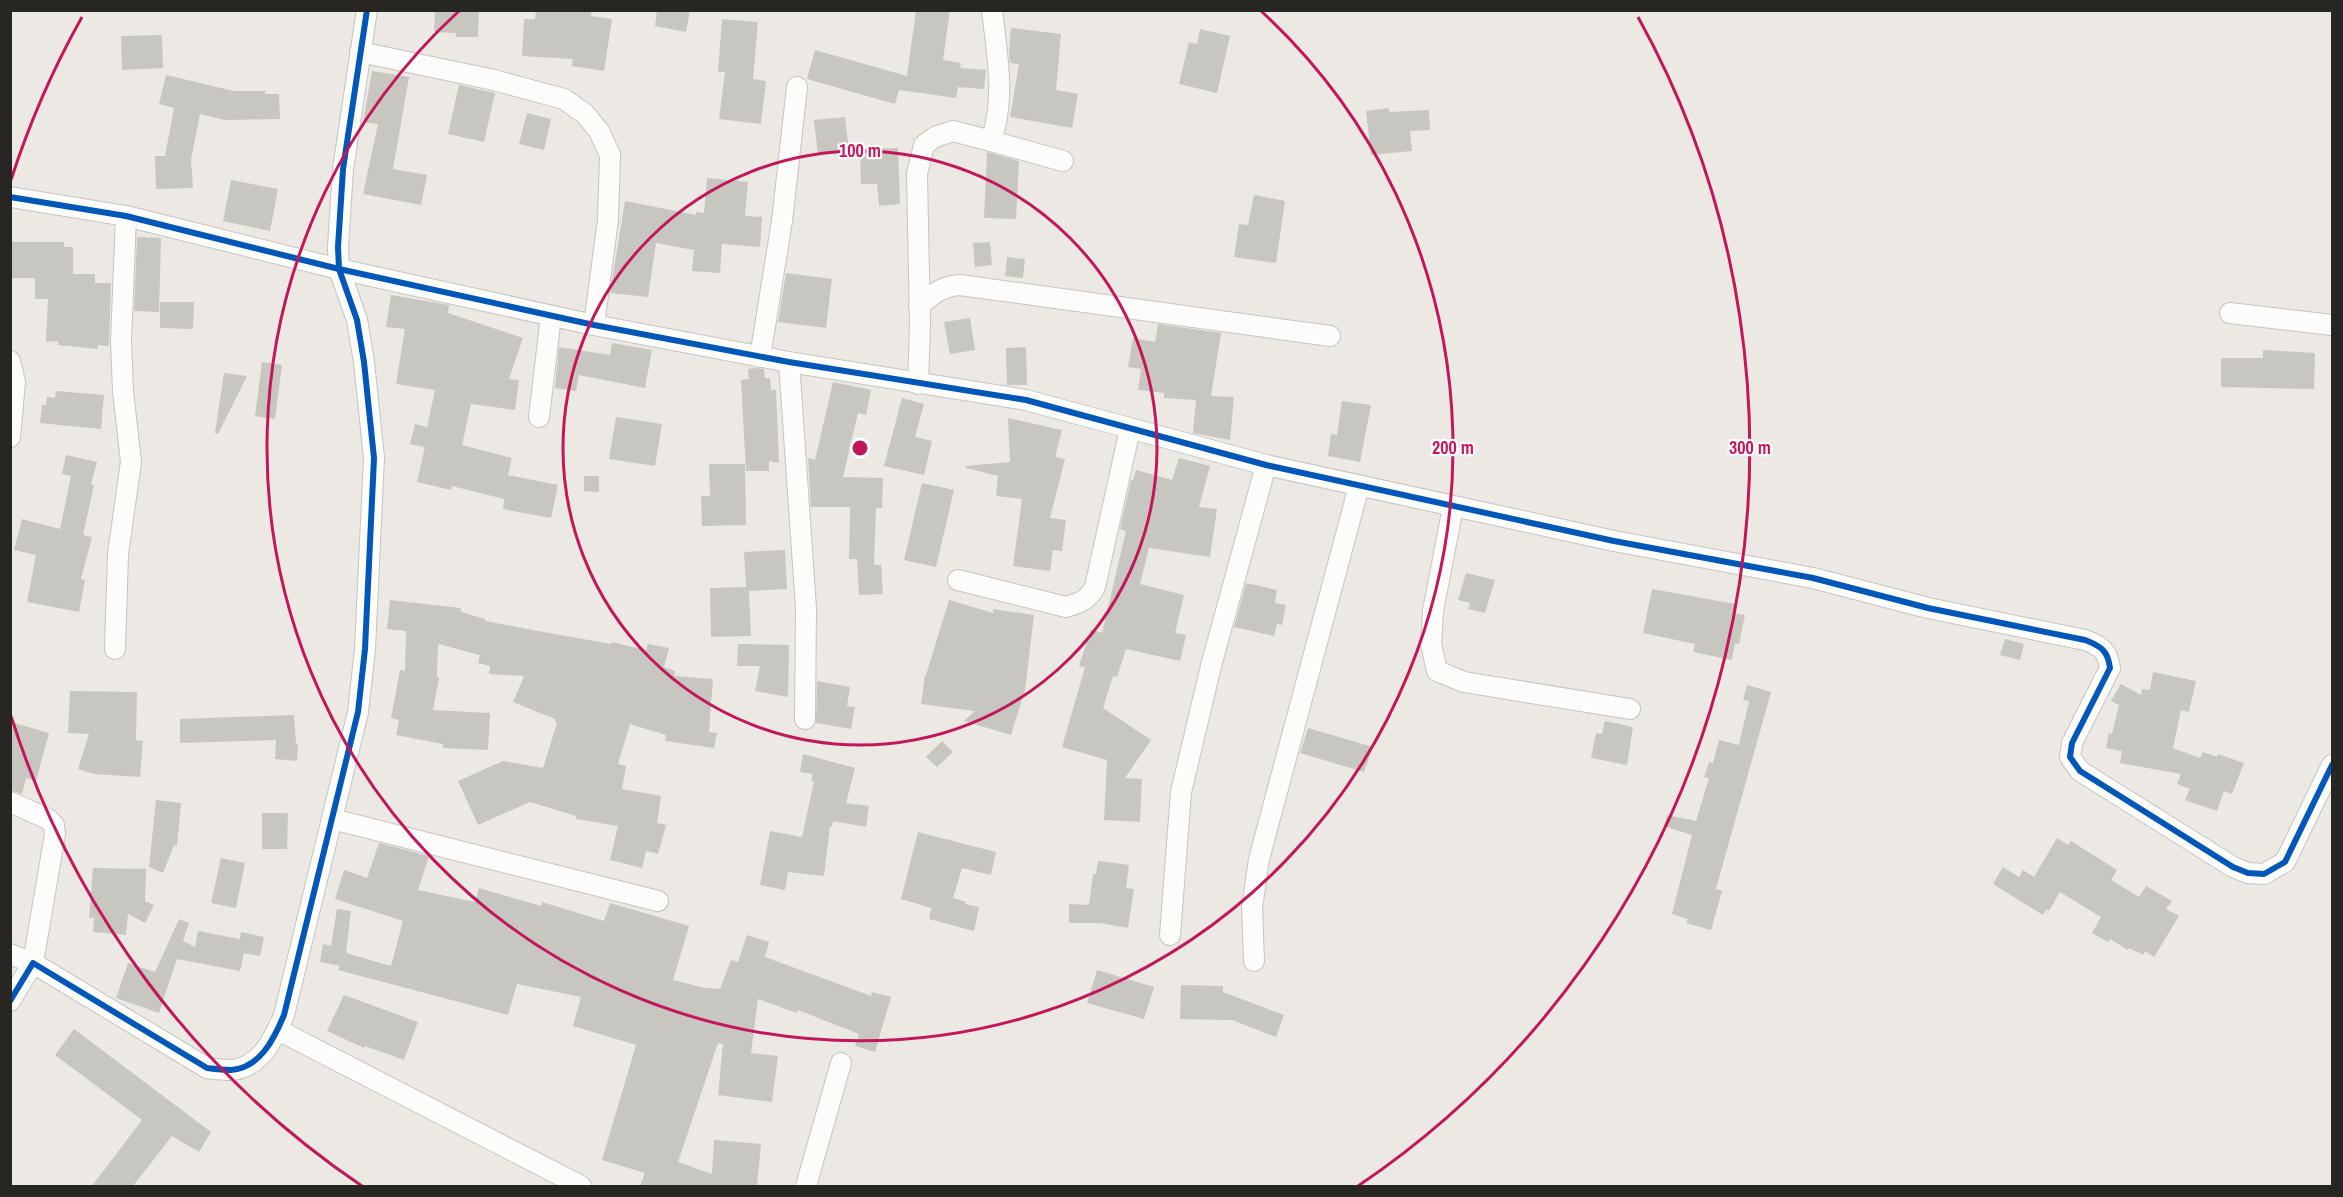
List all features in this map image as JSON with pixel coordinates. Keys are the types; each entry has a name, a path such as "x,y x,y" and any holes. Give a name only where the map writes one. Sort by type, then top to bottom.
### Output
{"street":[{"path":"10,954 33,963 207,1068 232,1070 251,1063 273,1041 284,1015 358,712 365,649 374,458 357,320 339,269 338,247 343,169 367,10"},
{"path":"991,141 998,122 1000,99 992,10"},
{"path":"360,52 494,80 564,99 585,114 599,131 610,155 608,220 594,325"},
{"path":"760,357 782,221 797,87"},
{"path":"918,384 917,174 924,146 935,137 953,131 1063,161"},
{"path":"10,197 126,216 339,269 594,325 760,357 1026,400 1266,465 1614,541 1813,578 1928,608 2054,633 2099,646 2109,656 2110,668 2072,743 2070,757 2080,771 2233,867 2248,873 2264,874 2285,862 2332,765"},
{"path":"115,649 118,554 131,462 125,414 121,342 126,216"},
{"path":"919,306 940,289 948,285 960,285 1330,336"},
{"path":"2230,313 2332,325"},
{"path":"539,417 551,316"},
{"path":"10,361 15,382 10,437"},
{"path":"789,362 806,608 805,719"},
{"path":"958,580 1066,607 1083,602 1091,595 1095,587 1130,429"},
{"path":"1170,935 1181,792 1211,666 1266,465"},
{"path":"1254,961 1252,908 1260,859 1359,486"},
{"path":"1453,507 1433,611 1431,644 1437,671 1464,682 1630,709"},
{"path":"10,802 48,819 54,825 55,845 33,963 10,1001"},
{"path":"332,819 658,901"},
{"path":"278,1029 581,1186"},
{"path":"806,1186 841,1064"}],"building":[{"path":"435,10 479,10 478,37 456,37 456,33 434,32"},
{"path":"536,10 592,10 591,16 612,19 604,71 572,66 573,59 522,56 524,19 535,19"},
{"path":"657,10 690,10 686,32 655,26"},
{"path":"916,10 950,10 943,60 961,63 960,68 986,70 984,89 958,87 956,98 899,90 895,104 807,79 815,50 907,76"},
{"path":"722,19 758,22 753,79 766,81 761,124 719,119 725,72 718,72"},
{"path":"1011,28 1061,34 1056,90 1078,94 1072,128 1010,117 1019,64 1010,63"},
{"path":"1200,29 1230,36 1217,93 1179,84 1189,42 1197,44"},
{"path":"162,35 163,68 122,70 121,36"},
{"path":"372,71 409,77 393,169 427,175 421,205 363,194 378,124 363,122"},
{"path":"166,75 234,91 265,91 265,94 279,94 280,119 225,120 200,114 191,160 193,188 156,189 155,156 165,156 174,108 159,104"},
{"path":"459,85 495,93 484,142 448,134"},
{"path":"1389,108 1389,112 1429,110 1430,130 1410,131 1412,151 1371,155 1366,111"},
{"path":"527,113 551,119 544,150 519,144"},
{"path":"845,117 849,152 818,155 814,120"},
{"path":"898,148 900,204 879,206 877,184 861,184 860,149"},
{"path":"987,152 1019,161 1016,219 984,218"},
{"path":"707,178 748,182 745,216 762,217 760,247 722,244 720,273 692,271 694,250 656,243 648,297 610,293 625,201 696,215 696,212 704,213"},
{"path":"231,180 278,189 270,231 223,221"},
{"path":"1254,195 1285,201 1276,263 1234,257 1239,224 1248,225"},
{"path":"137,237 161,238 159,312 134,311"},
{"path":"10,242 64,242 64,247 73,247 73,274 95,274 95,283 111,283 109,346 98,345 97,349 58,345 58,341 46,342 48,299 35,299 35,278 10,278"},
{"path":"990,242 992,265 975,267 973,243"},
{"path":"1007,257 1025,259 1023,278 1005,276"},
{"path":"786,273 832,279 826,328 778,322"},
{"path":"391,295 449,305 448,313 523,338 509,379 519,380 515,410 471,404 462,445 512,458 508,475 558,485 551,518 503,509 504,499 452,486 451,490 417,482 425,447 410,444 415,424 427,427 435,390 396,384 405,329 386,327"},
{"path":"160,302 194,302 193,329 160,328"},
{"path":"970,318 975,350 950,354 944,322"},
{"path":"1158,324 1221,333 1211,396 1234,397 1230,440 1193,433 1196,400 1164,398 1164,393 1138,390 1141,369 1128,367 1133,338 1155,342"},
{"path":"612,343 652,350 645,388 579,375 576,391 555,388 559,347 610,355"},
{"path":"1026,347 1027,385 1007,385 1006,348"},
{"path":"2263,350 2315,353 2314,389 2221,387 2221,358 2263,358"},
{"path":"262,362 282,365 275,419 255,416"},
{"path":"748,369 764,369 765,378 770,378 771,390 776,390 779,463 769,461 769,471 746,471 741,380 749,379"},
{"path":"224,373 247,376 218,434 215,433"},
{"path":"833,382 871,390 866,415 858,413 843,477 883,478 882,508 876,508 874,565 881,565 883,594 859,595 857,559 849,559 850,507 811,507 808,458 815,460"},
{"path":"56,391 104,395 101,429 40,423 42,405 46,405 47,397 55,398"},
{"path":"902,398 924,404 915,437 932,441 924,475 884,466"},
{"path":"1342,401 1371,405 1360,462 1328,456 1331,434 1337,435"},
{"path":"616,417 662,424 655,466 609,459"},
{"path":"1008,418 1062,430 1055,457 1065,459 1050,518 1066,520 1062,551 1053,550 1050,571 1013,566 1022,499 996,496 998,476 966,468 966,466 1010,462"},
{"path":"66,455 97,462 83,535 92,537 81,579 85,580 79,612 27,602 36,555 14,550 22,519 60,529 71,476 62,474"},
{"path":"1179,458 1210,466 1199,507 1217,509 1210,557 1149,548 1140,584 1184,595 1175,633 1186,635 1180,661 1126,649 1117,677 1113,676 1103,708 1151,740 1125,778 1142,779 1140,822 1104,820 1107,760 1062,747 1085,667 1079,666 1091,629 1102,633 1126,531 1120,529 1131,480 1136,470 1172,480"},
{"path":"709,464 745,464 746,525 702,526 701,496 710,496"},
{"path":"584,476 599,476 599,492 584,491"},
{"path":"922,483 954,490 936,567 904,560"},
{"path":"785,550 787,589 749,591 751,636 711,637 710,588 746,587 744,552"},
{"path":"1466,573 1495,580 1485,613 1468,609 1470,603 1458,600"},
{"path":"1246,583 1277,590 1275,603 1286,605 1282,625 1277,624 1274,636 1234,627"},
{"path":"1652,589 1735,604 1733,613 1745,615 1739,644 1735,643 1732,660 1693,652 1695,644 1643,633"},
{"path":"390,600 461,608 461,612 485,619 485,621 611,644 612,642 646,650 648,644 669,648 664,667 675,671 674,676 713,679 709,732 717,733 714,748 665,741 666,735 630,724 618,764 626,766 622,789 661,796 657,823 666,825 658,854 646,851 642,868 610,860 618,826 576,819 576,816 530,802 478,825 458,781 503,761 543,768 557,723 555,719 513,702 524,676 489,674 490,666 478,663 480,655 438,644 437,677 439,678 433,710 490,713 488,750 443,748 443,744 396,735 399,720 391,718 400,670 405,671 406,631 387,629"},
{"path":"949,600 993,613 993,609 1034,615 1025,690 1011,735 964,721 975,711 921,704 925,675"},
{"path":"2005,639 2024,644 2020,660 2000,655"},
{"path":"738,644 789,645 788,697 755,691 760,666 737,666"},
{"path":"2153,672 2196,681 2189,712 2181,710 2173,748 2200,758 2203,752 2217,757 2218,754 2244,763 2232,794 2224,791 2217,811 2185,800 2190,789 2177,784 2181,774 2120,763 2122,751 2106,748 2119,705 2111,701 2121,684 2141,695 2142,689 2150,690"},
{"path":"817,681 850,687 847,706 855,707 851,729 816,723"},
{"path":"1747,685 1771,692 1716,889 1722,891 1711,930 1686,923 1688,919 1672,914 1692,835 1664,826 1667,815 1696,821 1709,778 1704,777 1709,762 1713,763 1719,740 1739,745 1749,701 1743,700"},
{"path":"70,691 137,692 136,740 143,741 140,777 94,774 78,769 89,734 68,733"},
{"path":"294,715 296,744 298,744 297,761 275,759 276,740 180,743 180,719"},
{"path":"1605,721 1633,727 1627,765 1591,758 1596,733 1602,734"},
{"path":"14,723 49,733 36,781 26,778 22,794 10,790 10,734"},
{"path":"1308,728 1373,747 1364,772 1300,753"},
{"path":"942,741 953,752 937,767 926,757"},
{"path":"803,754 855,768 846,803 869,806 866,827 833,821 832,827 830,826 824,876 788,872 785,890 760,885 770,831 802,837 814,781 811,781 813,774 800,772"},
{"path":"156,800 181,803 177,846 174,845 163,873 149,867"},
{"path":"262,813 288,813 287,849 262,849"},
{"path":"918,832 996,852 991,875 962,868 953,898 979,907 974,931 929,919 931,908 901,899"},
{"path":"2057,838 2068,845 2071,841 2117,870 2111,880 2139,897 2146,886 2172,901 2166,909 2179,916 2154,957 2145,951 2143,955 2129,948 2128,950 2110,939 2108,942 2092,933 2101,917 2060,892 2049,911 2046,909 2043,915 1993,884 2003,867 2019,877 2023,870 2034,877"},
{"path":"379,843 429,856 418,890 475,902 479,888 541,906 542,902 604,921 610,903 689,926 673,980 705,988 720,989 731,960 738,962 747,935 769,942 765,957 871,996 872,992 891,997 875,1052 855,1046 859,1034 798,1010 797,1013 758,999 751,1053 778,1056 772,1102 718,1095 723,1044 718,1043 678,1162 712,1174 714,1140 761,1144 757,1186 640,1186 645,1173 602,1160 636,1045 573,1026 581,997 517,984 508,1015 338,970 340,966 320,962 323,944 331,946 337,909 351,911 346,953 391,966 403,921 335,899 344,870 367,878"},
{"path":"221,858 245,863 236,908 211,903"},
{"path":"1098,861 1129,865 1126,888 1134,889 1128,928 1100,923 1069,923 1069,904 1089,905 1093,874 1096,874"},
{"path":"93,868 146,869 145,901 154,905 145,923 128,914 126,935 93,932 94,918 89,918"},
{"path":"179,919 189,923 183,941 195,947 198,931 240,939 241,932 264,937 260,956 244,953 240,971 177,959 159,1013 116,998 128,963 155,972"},
{"path":"1097,970 1154,987 1144,1019 1087,1003"},
{"path":"1181,985 1223,986 1223,992 1284,1015 1276,1037 1232,1020 1180,1019"},
{"path":"344,995 418,1022 404,1060 365,1046 364,1048 327,1031"},
{"path":"74,1029 211,1132 199,1152 172,1136 133,1186 92,1186 142,1120 55,1055"}],"cycle path":[{"path":"10,1001 33,963 207,1068 225,1070 241,1068 258,1058 276,1033 284,1015 358,712 365,649 374,458 364,362 357,320 339,269 338,247 343,169 367,10"},
{"path":"10,197 126,216 339,269 594,325 789,362 1026,400 1266,465 1614,541 1813,578 1928,608 2085,640 2103,650 2108,657 2110,668 2072,743 2070,757 2080,771 2233,867 2248,873 2264,874 2285,862 2332,765"}]}
